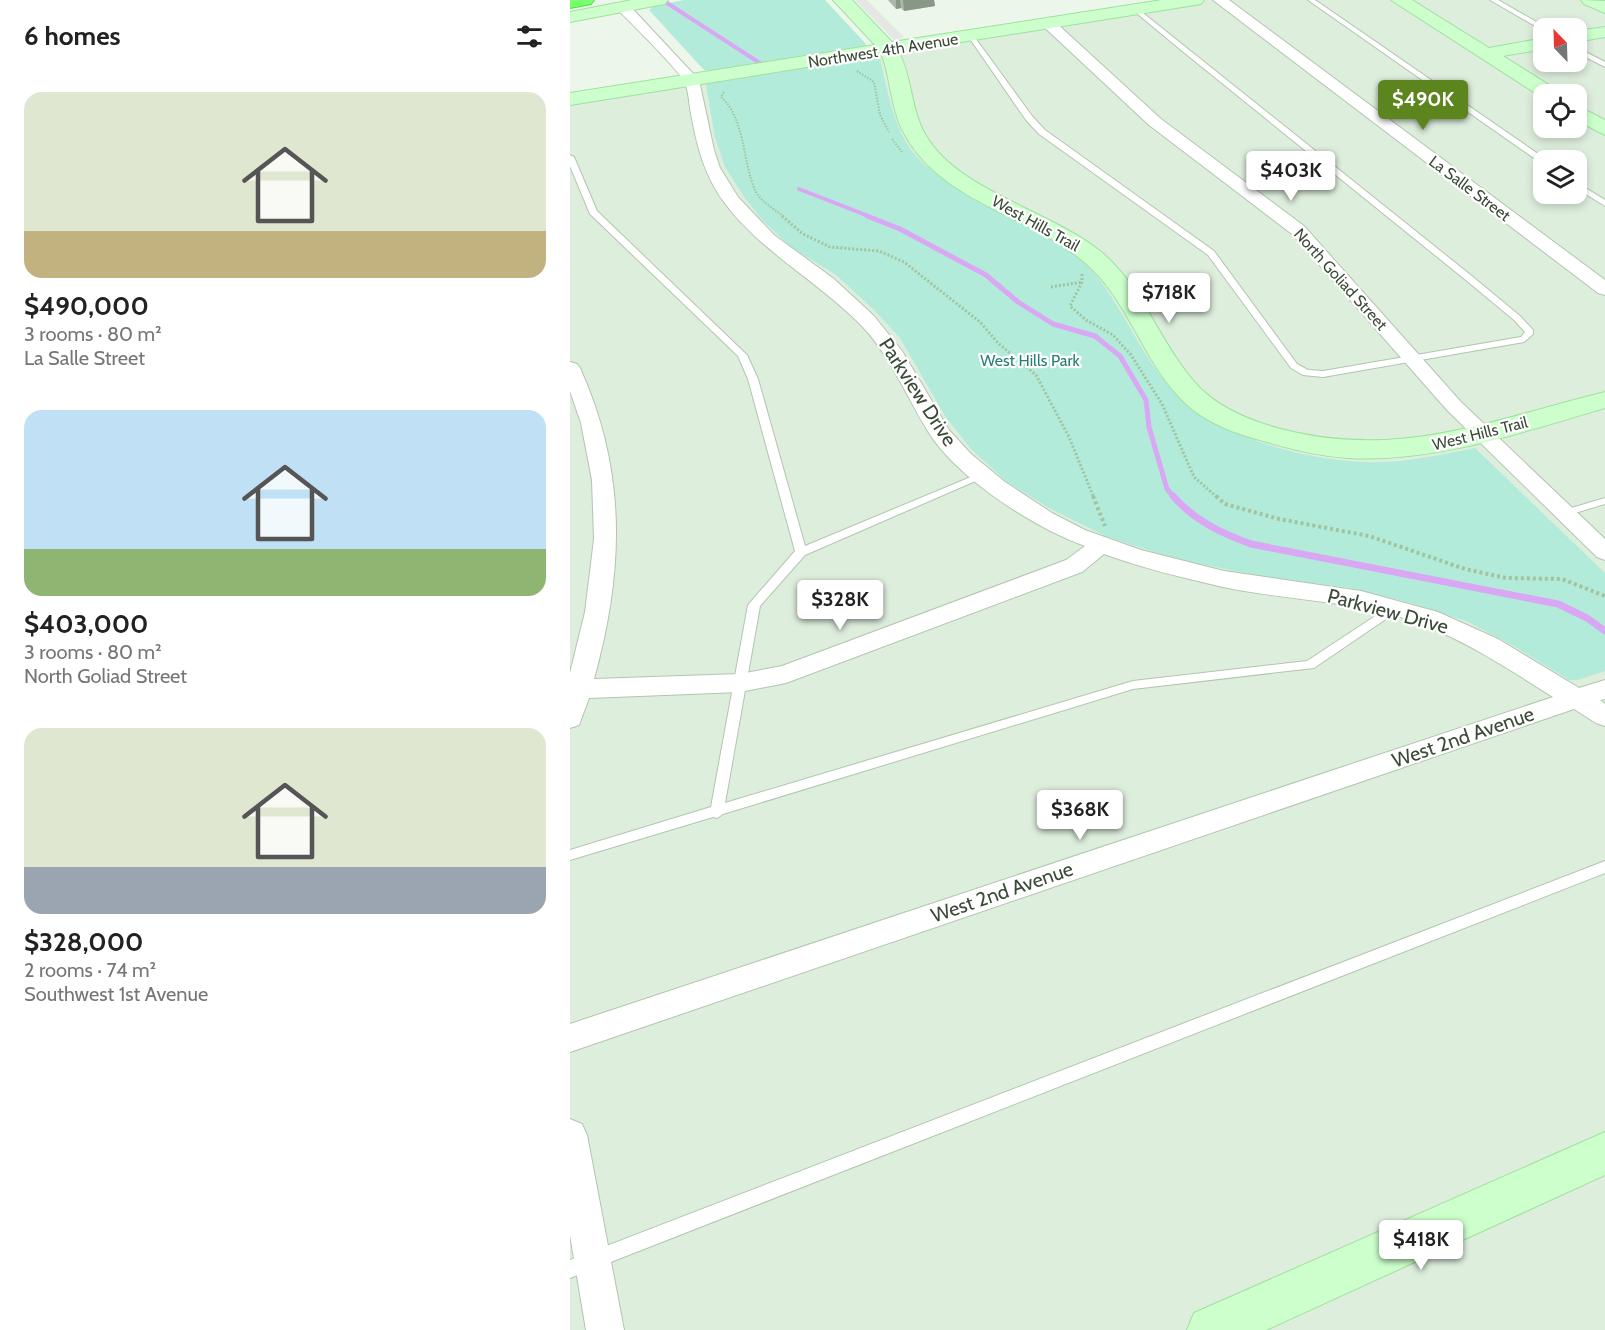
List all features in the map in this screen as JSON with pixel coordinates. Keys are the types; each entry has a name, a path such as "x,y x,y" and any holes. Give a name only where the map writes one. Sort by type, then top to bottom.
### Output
{"highway":[{"path":"570,3 585,0"}],"street":[{"path":"570,17 659,0"},
{"name":"West Hills Trail","path":"842,0 887,49 907,118 914,133 931,155 969,186 1053,229 1106,267 1126,293 1168,364 1188,392 1207,407 1241,426 1313,448 1357,451 1400,450 1441,444 1605,400"},
{"name":"Northwest 4th Avenue","path":"570,99 1195,0"},
{"name":"La Salle Street","path":"1220,0 1605,289"},
{"path":"1400,0 1534,84"},
{"path":"1590,0 1605,8"},
{"path":"623,7 692,80"},
{"name":"North Goliad Street","path":"1049,24 1155,122 1298,230 1454,406 1605,552"},
{"path":"1587,35 1605,32"},
{"path":"1485,54 1533,45"},
{"name":"Parkview Drive","path":"692,80 706,150 712,168 731,200 768,239 827,283 867,320 892,351 940,433 982,476 1044,518 1103,536 1197,573 1338,595 1396,608 1460,631 1530,668 1592,694 1605,716"},
{"path":"1587,118 1605,129"},
{"path":"570,368 580,388 593,426 602,479 606,530 600,599 570,718"},
{"path":"578,688 740,683 786,674 1074,566 1088,556 1103,536"},
{"name":"West 2nd Avenue","path":"570,1038 1592,694"},
{"path":"570,1135 581,1265 605,1330"},
{"path":"1211,1330 1605,1153"}],"lane":[{"path":"1311,0 1533,153"},
{"path":"1493,0 1533,23"},
{"path":"970,36 1029,118 1042,132 1211,253 1294,366 1306,373 1323,374 1413,360 1524,339 1530,332 1517,318 1409,228 1266,118 1136,10"},
{"path":"1587,55 1605,65"},
{"path":"570,157 592,212 742,355 753,379 801,552"},
{"path":"1587,192 1605,204"},
{"path":"717,813 754,605 801,552 982,476"},
{"path":"1564,513 1605,501"},
{"path":"570,855 717,813 1133,685 1310,665 1396,608"},
{"path":"581,1265 1605,867"}],"path":[{"path":"730,88 721,97 729,104 735,118 757,194 803,234 823,244 835,249 879,251 904,262 980,322 1005,350 1036,375 1069,437 1103,536"},
{"path":"1051,287 1069,283 1090,283"}],"shaded area":[{"path":"855,0 867,0 904,37 895,41"},
{"path":"1196,0 1605,0 1605,1330 570,1330 570,99"}],"green space":[{"path":"684,0 825,0 866,44 863,48 713,72 704,70 649,10 654,6"},
{"name":"West Hills Park","path":"868,56 880,58 895,118 903,137 916,156 956,187 1050,237 1085,263 1109,293 1160,375 1178,395 1200,412 1224,427 1251,439 1308,455 1336,460 1391,462 1475,448 1605,573 1605,671 1578,680 1569,680 1512,645 1466,621 1411,603 1351,588 1259,576 1176,559 1105,536 1049,508 1007,482 971,449 945,416 900,338 874,310 836,275 791,247 763,221 725,167 715,138 706,84 711,81"}],"waterway":[{"path":"667,3 763,65"},
{"path":"799,189 871,217"},
{"path":"867,216 900,229 986,275 1018,302 1053,324 1095,336 1120,356 1146,400 1149,427 1167,489 1175,498"},
{"path":"1173,496 1181,505 1209,525 1251,544 1558,604 1587,618 1605,631"}]}
